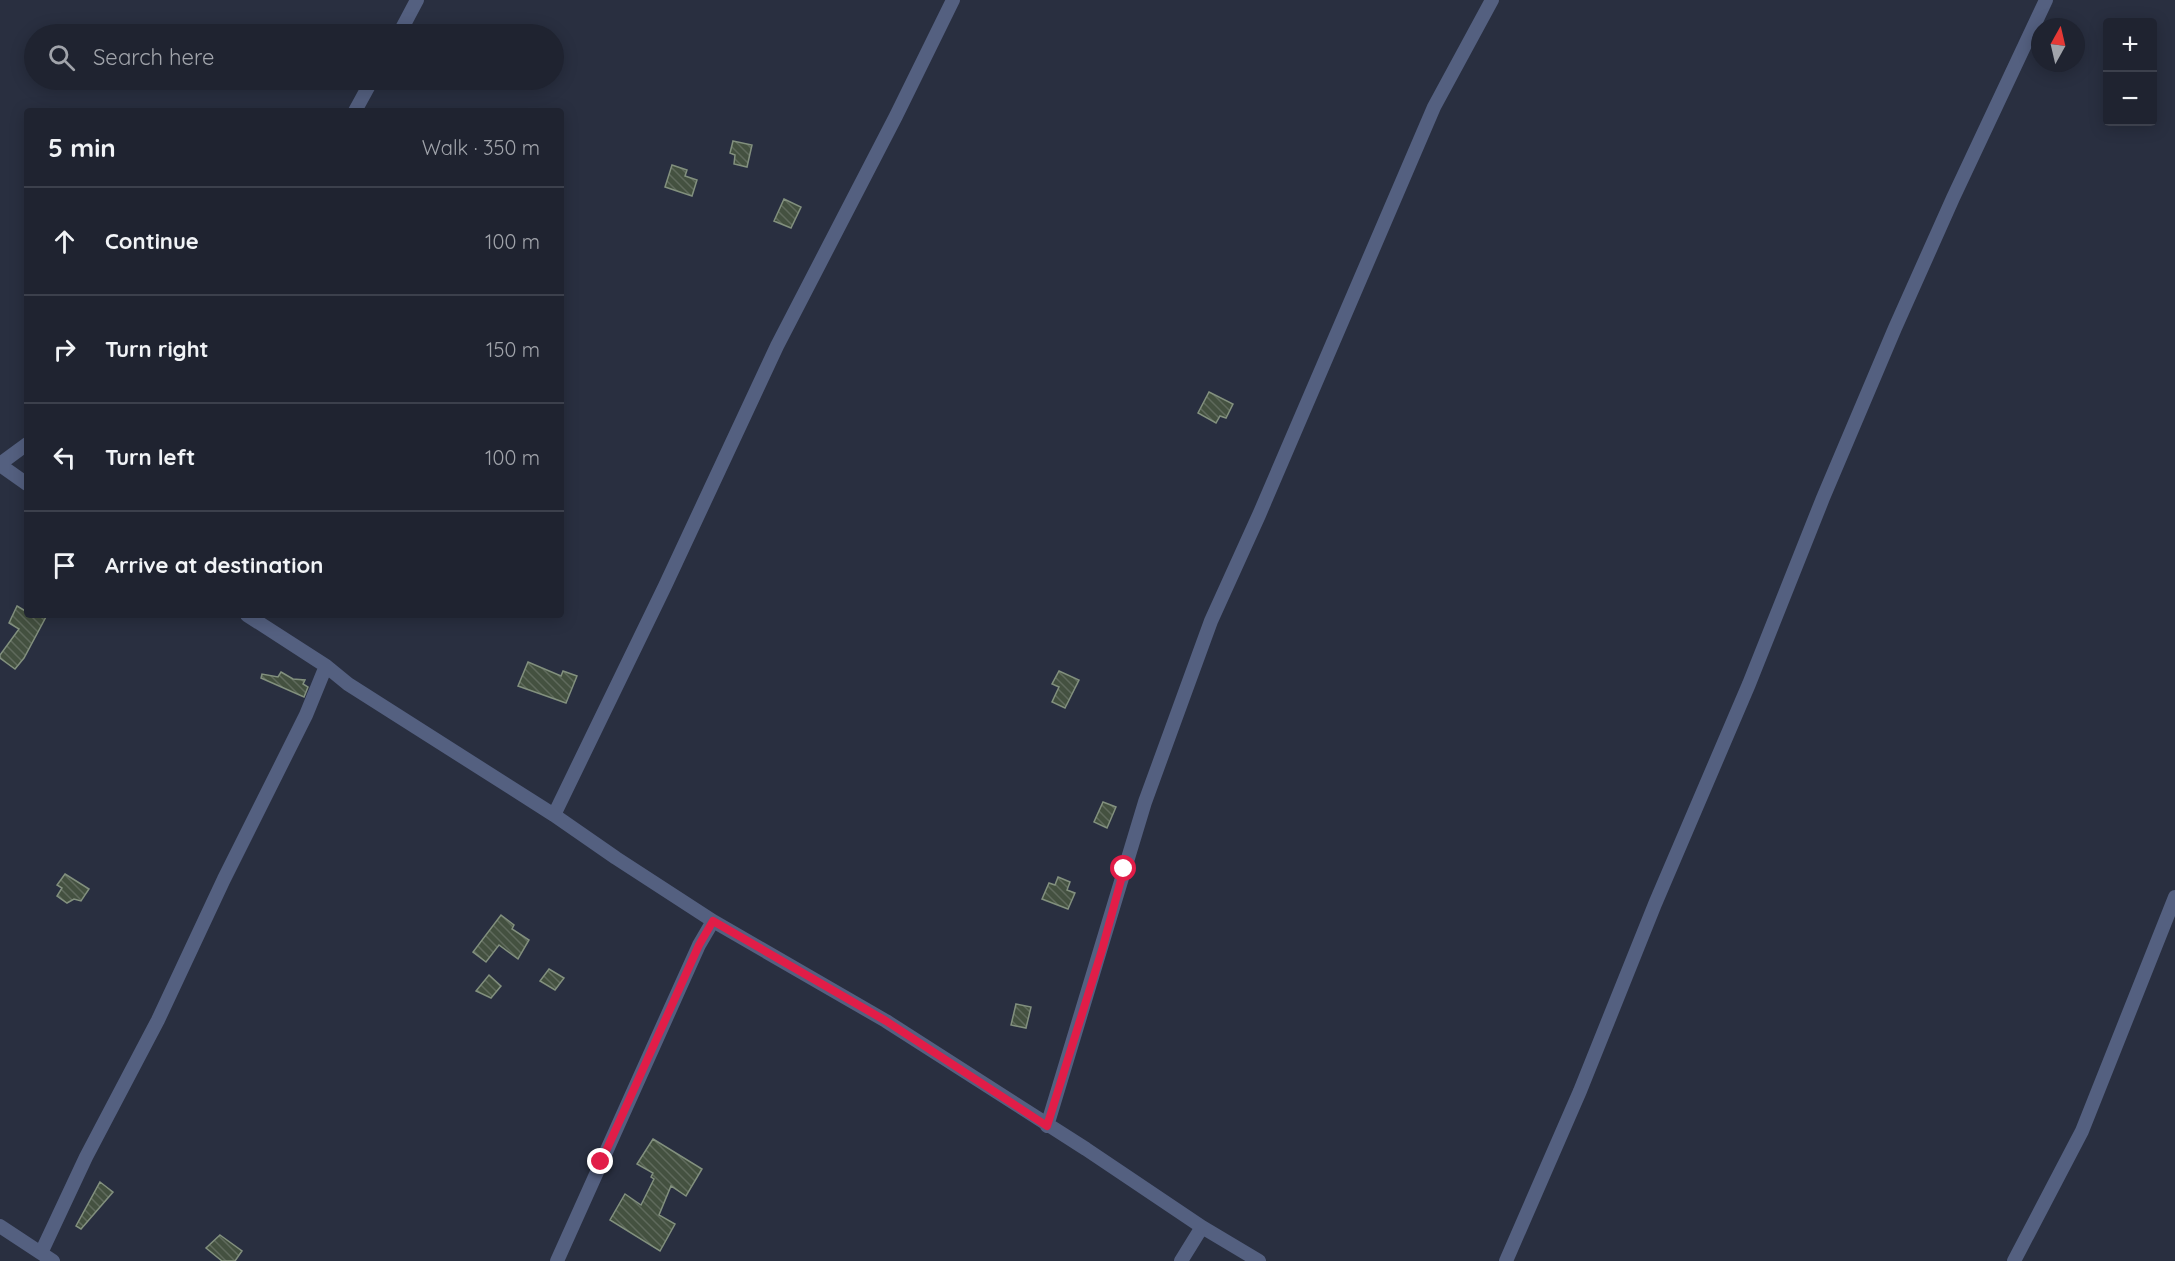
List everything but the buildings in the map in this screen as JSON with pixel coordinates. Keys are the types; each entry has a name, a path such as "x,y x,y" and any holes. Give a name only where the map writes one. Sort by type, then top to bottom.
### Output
{"street":[{"path":"404,24 417,0"},
{"path":"554,815 665,586 777,346 953,0"},
{"path":"1047,1126 1145,802 1211,621 1434,107 1492,0"},
{"path":"1506,1261 1580,1091 1655,904 1749,684 1823,498 1895,328 2046,0"},
{"path":"357,108 367,90"},
{"path":"24,446 0,465 24,482"},
{"path":"252,618 326,666 348,684 554,815 713,921 886,1021 1086,1149 1202,1227 1259,1261"},
{"path":"41,1253 86,1156 158,1020 224,879 306,715 326,666"},
{"path":"2014,1261 2082,1131 2175,897"},
{"path":"557,1261 699,945 713,921"},
{"path":"0,1226 53,1261"},
{"path":"1181,1261 1202,1227"}],"route":[{"path":"601,1162 699,945 713,921 886,1021 1047,1126 1102,950 1124,869"}]}
